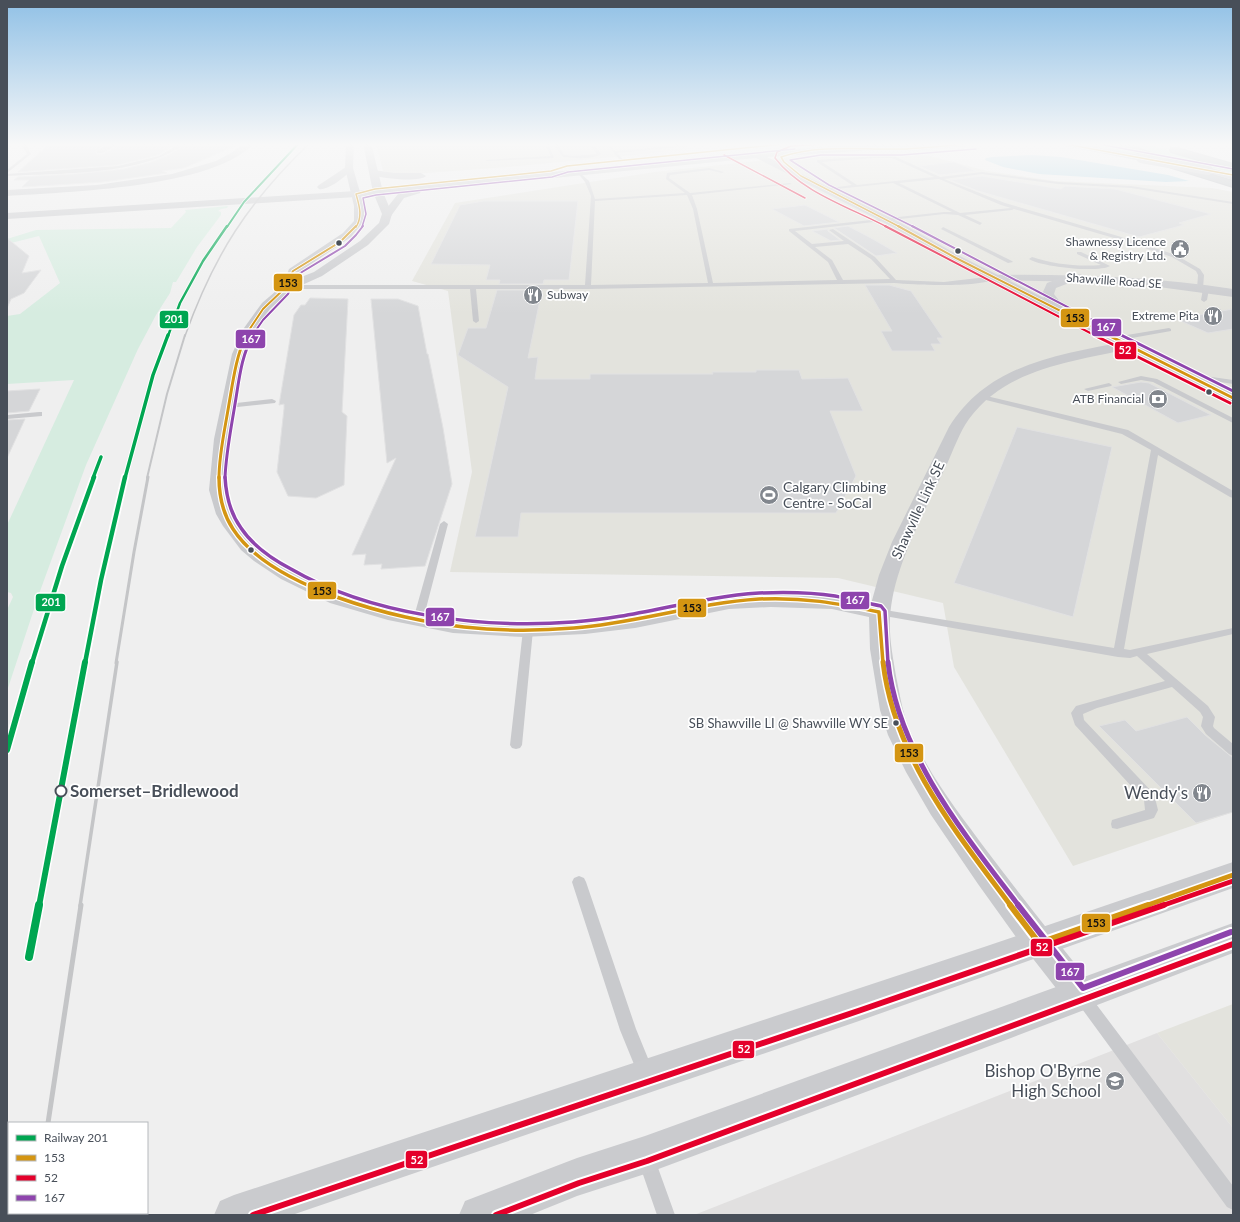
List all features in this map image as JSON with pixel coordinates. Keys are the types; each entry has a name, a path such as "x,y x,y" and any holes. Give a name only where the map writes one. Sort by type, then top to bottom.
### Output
{"main road":[{"path":"40,204 104,200"},
{"path":"103,211 210,200"},
{"path":"7,216 277,200"},
{"path":"279,200 332,202 359,206"},
{"path":"387,214 397,200"},
{"path":"823,200 871,223 956,258"},
{"path":"848,200 956,258 1233,398"},
{"path":"1059,310 1048,294 1051,286 1066,280 1080,278"},
{"path":"234,1215 1038,944 1233,875"},
{"path":"479,1215 578,1177 645,1155 1233,938"}],"street":[{"path":"287,287 293,271 338,242 353,230 359,221 358,200"},
{"path":"382,200 387,214 384,224 364,243 318,274 287,287 266,306 250,328 240,354 228,406 221,446 218,490 225,514 232,526 248,546 261,557 310,586 356,604 418,620 467,627 528,630 609,626 728,602 771,600 832,602 879,612"},
{"name":"Shawville Road SE","path":"995,278 1080,278 1126,280 1203,292 1233,293"},
{"name":"Shawville Link SE","path":"1081,995 1038,944 1006,901 951,824 914,764 902,740 893,716 881,653 879,612 897,551 908,525 930,483 954,431 971,406 997,384 1027,369 1121,342"}],"lane":[{"path":"588,287 593,200"},
{"path":"691,200 695,209 711,285"},
{"path":"932,200 980,224"},
{"path":"993,200 1174,256 1198,270 1201,275 1203,292"},
{"path":"1214,200 1233,203"},
{"path":"796,234 871,223 891,222 944,213 961,214 1017,208"},
{"path":"841,282 830,261 791,230 952,217 961,214"},
{"path":"943,228 1010,262"},
{"path":"831,230 873,258 894,282"},
{"path":"810,246 848,242"},
{"path":"1032,259 1047,264 1100,267 1107,266 1079,253"},
{"path":"287,287 588,287 841,282 911,283 976,281 995,278"},
{"path":"473,287 476,321"},
{"path":"1121,342 1169,330"},
{"path":"1188,376 1233,382"},
{"path":"1121,382 1141,378 1155,380 1233,421"},
{"path":"1088,389 1109,385"},
{"path":"981,396 1125,432 1233,495"},
{"path":"228,406 272,401"},
{"path":"7,417 39,414"},
{"path":"1118,653 1155,449"},
{"path":"418,620 444,524"},
{"path":"879,612 1130,654 1140,653 1233,631"},
{"path":"516,745 528,630"},
{"path":"1140,653 1204,709 1209,717 1207,726 1210,731 1233,751"},
{"path":"1117,824 1149,814 1152,810 1150,798 1079,722 1076,714 1080,709 1174,683"},
{"path":"579,882 628,1030 646,1075"},
{"path":"1081,995 1233,1201"},
{"path":"645,1155 666,1215"}],"shaded area":[{"path":"474,200 1233,200 1233,812 1073,866 954,667 943,603 838,578 450,572 472,472 448,291 412,281 455,203"},
{"path":"1233,1004 1233,1128 1157,1033"},
{"name":"Bishop O'Byrne High School","path":"1157,1033 1233,1128 1233,1215 694,1215"}],"green space":[{"path":"228,206 227,208 218,211 221,212 221,215 197,247 176,282 173,282 170,293 156,315 138,349 86,465 39,594 7,691 7,610 13,597 11,593 7,592 7,525 74,380 7,384 7,316 20,314 60,283 39,236 7,244 7,239 36,230 171,228 186,212 185,210"}],"building":[{"path":"1010,200 1157,200 1211,214 1179,223 1184,225 1139,237"},
{"path":"484,201 578,201 569,280 544,280 543,284 499,284 500,280 486,280 490,265 431,264 460,205"},
{"path":"805,205 839,222 804,226 772,209"},
{"path":"848,226 897,253 876,256 834,228"},
{"path":"828,229 828,231 840,240 831,241 812,231"},
{"path":"7,238 29,256 22,273 41,270 24,293 11,299 7,308"},
{"path":"865,285 889,285 911,291 943,338 937,338 941,344 931,344 935,351 892,351 881,331 892,331"},
{"path":"497,290 542,290 528,358 538,357 535,379 590,379 590,374 713,374 712,372 756,372 756,370 799,370 802,379 848,378 863,411 830,411 856,476 836,513 521,513 518,537 475,537 508,387 458,355 468,328 486,328"},
{"path":"310,298 348,299 342,412 347,416 344,485 316,498 288,496 277,472 284,409 284,404 279,405 294,315 301,305 305,305"},
{"path":"371,299 398,299 418,306 443,428 452,484 425,566 381,569 382,564 364,565 366,554 352,555 396,458 387,463"},
{"path":"1233,309 1233,329 1208,333 1176,319"},
{"path":"1141,382 1149,383 1211,415 1178,423 1112,387"},
{"path":"40,389 29,411 7,413 7,391"},
{"path":"25,419 7,458 7,420"},
{"path":"1017,427 1112,447 1073,617 954,583"},
{"path":"1187,717 1205,735 1233,758 1233,812 1196,823 1099,726 1125,720 1136,731"}],"railway":[{"path":"185,336 196,307 221,255 235,231 258,200"},
{"path":"147,478 167,394 185,335"},
{"path":"116,663 148,477"},
{"path":"80,906 117,662"},
{"path":"48,1122 81,905"}],"rail line":[{"name":"201","path":"29,957 101,580 128,466 153,375 180,303 203,261 246,200"},
{"name":"201","path":"7,750 51,602 87,493 101,457"}],"transit line":[{"name":"153","path":"358,200 360,218 357,225 347,237 293,271 284,289 279,295 270,301 253,322 245,336 239,352 221,451 219,483 225,514 233,529 251,550 287,574 312,587 359,605 393,615 464,627 501,630 573,629 622,623 714,604 773,598 818,600 879,612"},
{"name":"167","path":"364,200 366,218 356,235 338,251 297,275 290,292 268,314 255,331 245,354 227,449 225,477 226,491 235,519 241,530 260,549 295,572 318,583 353,596 388,607 424,615 461,620 535,624 609,619 713,598 774,592 820,594 881,606 885,611 888,658 893,693 902,723 919,760 928,777 973,844 1027,917 1083,988 1231,932"},
{"name":"52","path":"832,200 1230,403"},
{"name":"153","path":"848,200 956,258 1233,398"},
{"name":"167","path":"860,200 899,219 1023,285 1233,391"},
{"name":"153","path":"879,612 887,691 894,717 907,750 933,796 963,841 1039,943 1233,875"},
{"name":"52","path":"253,1215 861,1010 1233,881"},
{"name":"52","path":"496,1215 579,1183 647,1161 1233,944"}],"place":[{"name":"Shawnessy Licence & Registry Ltd.","path":"1180,249"},
{"name":"Subway","path":"533,295"},
{"name":"Extreme Pita","path":"1213,316"},
{"name":"ATB Financial","path":"1158,399"},
{"name":"Calgary Climbing Centre - SoCal","path":"769,495"},
{"name":"SB Shawville LI @ Shawville WY SE","path":"896,723"},
{"name":"Somerset–Bridlewood","path":"61,791"},
{"name":"Wendy's","path":"1202,793"},
{"name":"Bishop O'Byrne High School","path":"1115,1081"}]}
